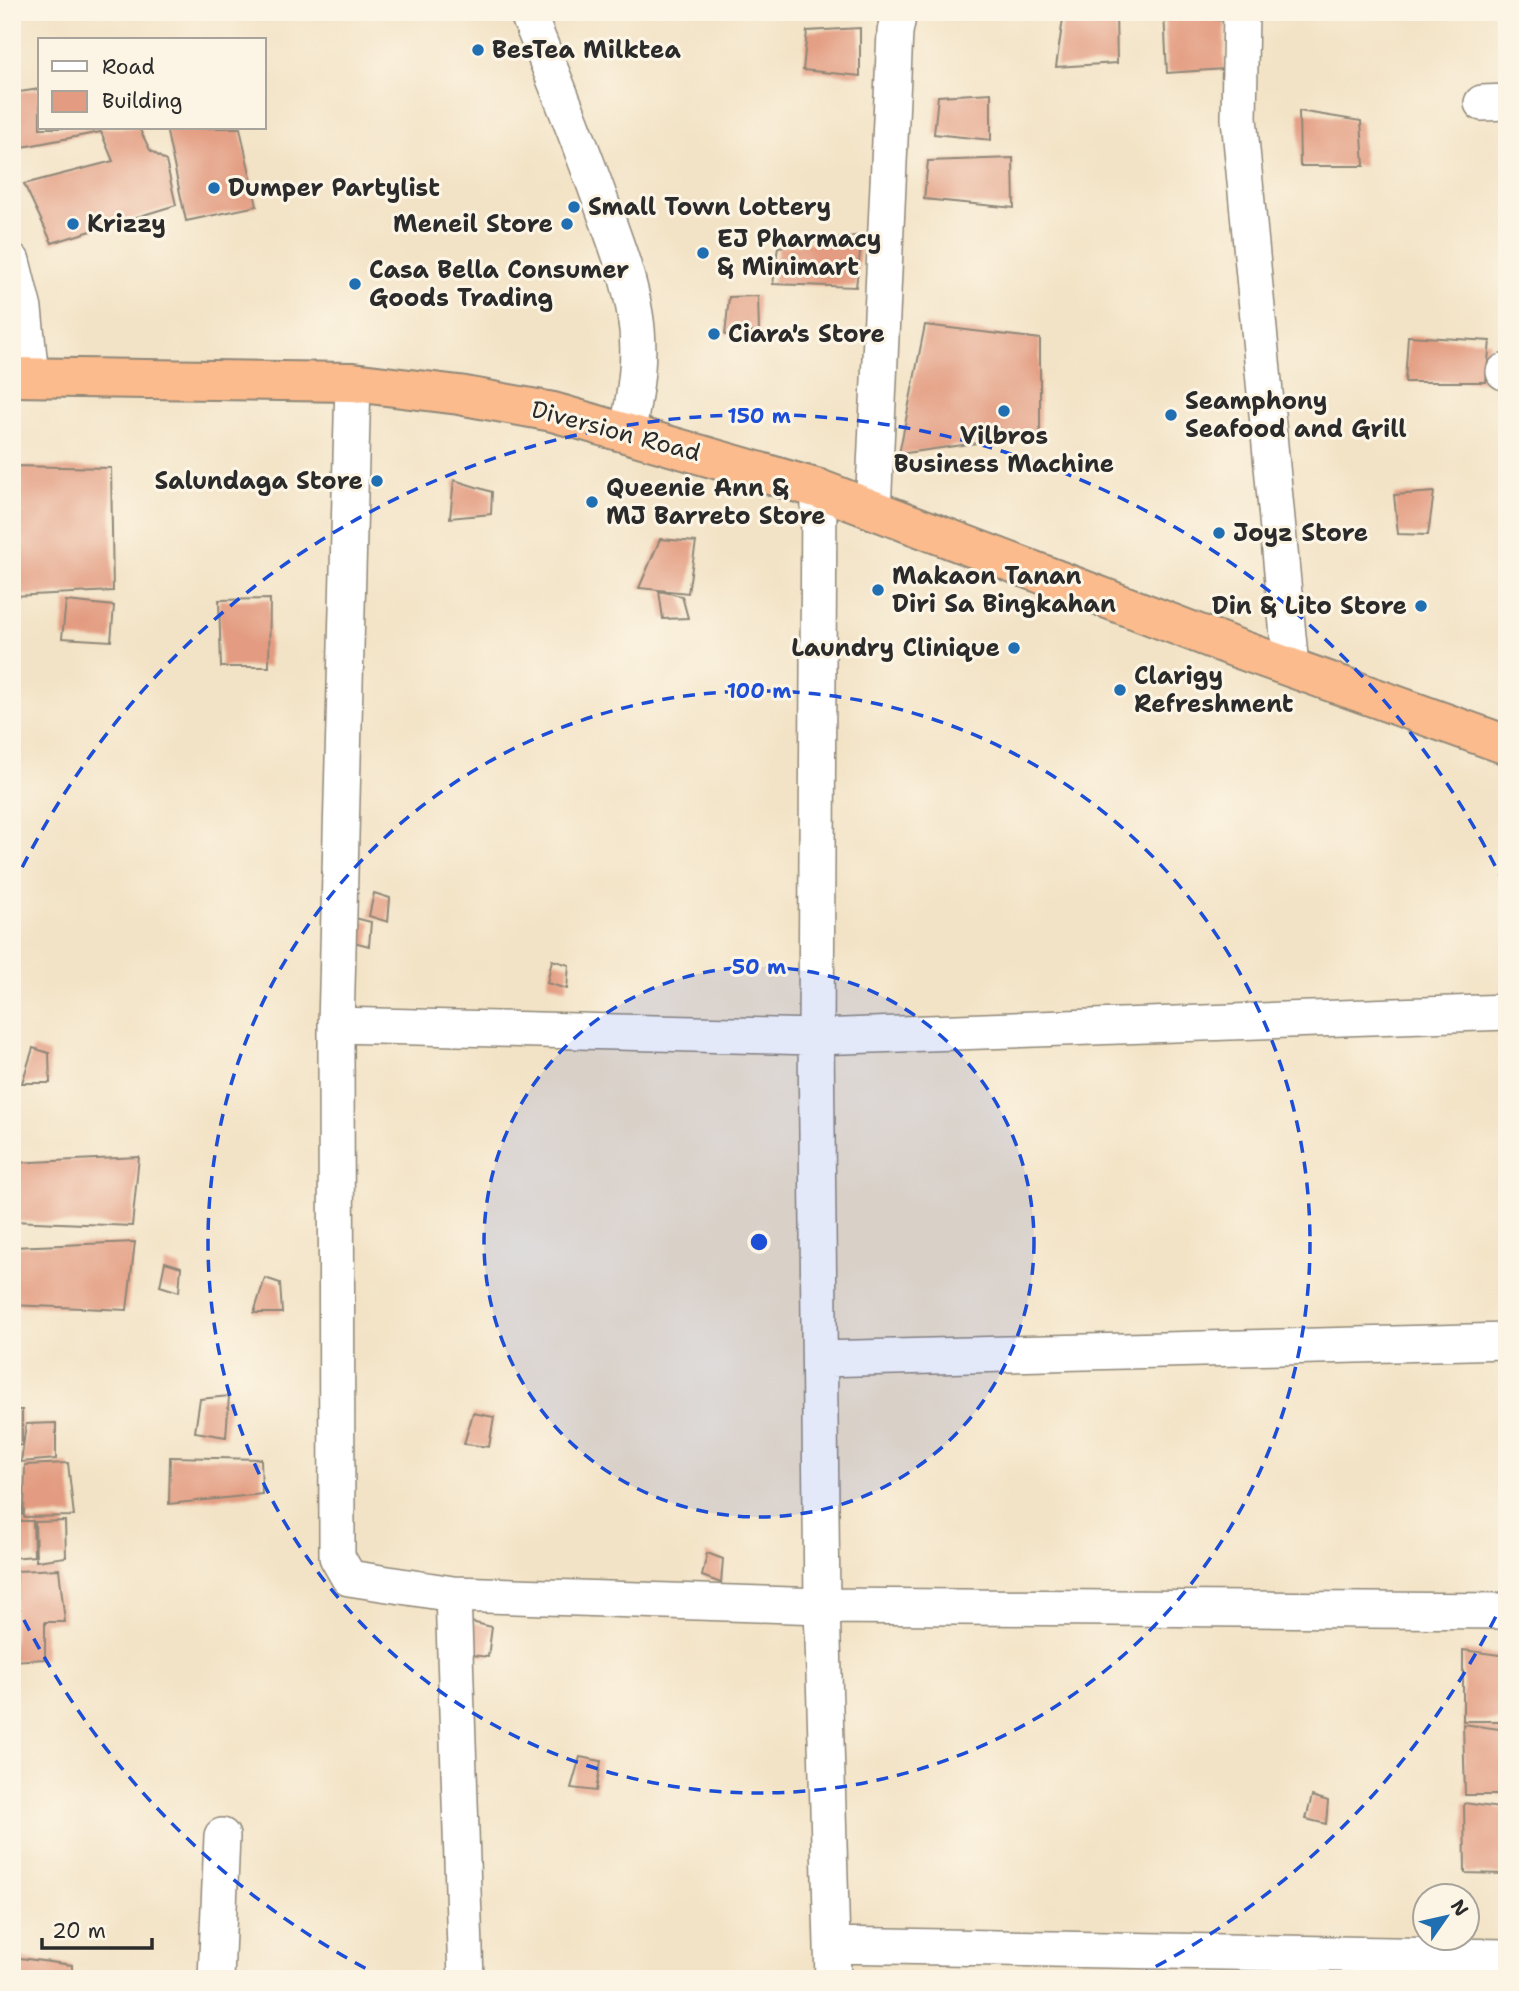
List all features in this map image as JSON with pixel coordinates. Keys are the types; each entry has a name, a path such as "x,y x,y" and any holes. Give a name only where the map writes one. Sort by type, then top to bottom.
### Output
{"highway":[{"name":"Diversion Road","path":"22,376 353,382 552,412 628,431 819,489 1291,667 1507,745"}],"street":[{"path":"527,12 565,102 626,274 635,315 638,350 637,380 628,431"},
{"path":"873,510 895,32 899,12"},
{"path":"1241,12 1239,118 1291,667"},
{"path":"12,261 24,309 22,376"},
{"path":"353,382 336,1025 337,1557 349,1578 453,1594 822,1606 1507,1611"},
{"path":"819,489 816,1037 822,1606 832,1962 1507,1957"},
{"path":"336,1025 816,1037 1507,1012"},
{"path":"820,1359 1507,1341"},
{"path":"453,1594 466,1979"},
{"path":"216,1979 222,1836"}],"building":[{"path":"1064,12 1116,12 1117,63 1056,67"},
{"path":"1164,12 1225,21 1224,69 1167,73"},
{"path":"860,28 860,76 803,70 807,31"},
{"path":"38,89 38,130 140,130 150,150 166,161 176,205 52,243 24,184 113,161 101,132 12,149 12,93"},
{"path":"991,93 991,140 934,134 938,96"},
{"path":"1299,111 1361,121 1364,166 1300,166"},
{"path":"166,130 240,130 257,206 186,221"},
{"path":"1013,158 1014,208 924,199 928,161"},
{"path":"862,235 856,287 773,284 778,247"},
{"path":"758,296 759,332 725,335 729,297"},
{"path":"925,325 1040,339 1040,434 899,454"},
{"path":"1408,336 1490,341 1486,382 1405,382"},
{"path":"12,466 111,468 113,591 12,596"},
{"path":"454,480 492,492 491,514 450,518"},
{"path":"1434,492 1428,535 1398,534 1394,495"},
{"path":"660,539 696,542 688,593 639,588"},
{"path":"659,591 682,596 688,618 663,619"},
{"path":"270,599 269,667 221,667 219,600"},
{"path":"66,601 114,606 111,641 62,638"},
{"path":"374,893 390,898 388,922 369,916"},
{"path":"355,918 371,922 369,946 350,941"},
{"path":"552,960 569,965 567,989 547,983"},
{"path":"33,1048 49,1053 50,1083 22,1083"},
{"path":"139,1157 132,1226 12,1221 12,1163"},
{"path":"135,1242 127,1310 12,1305 12,1247"},
{"path":"165,1262 181,1267 179,1292 160,1286"},
{"path":"265,1278 280,1283 282,1313 254,1313"},
{"path":"229,1396 226,1437 195,1432 200,1399"},
{"path":"12,1410 22,1410 22,1445 12,1446"},
{"path":"473,1413 494,1417 489,1447 464,1444"},
{"path":"56,1423 56,1459 21,1462 26,1424"},
{"path":"170,1457 261,1459 262,1494 169,1504"},
{"path":"12,1461 16,1461 23,1515 12,1515"},
{"path":"68,1463 74,1516 24,1517 25,1465"},
{"path":"12,1521 33,1521 34,1556 12,1558"},
{"path":"65,1521 66,1557 36,1561 35,1522"},
{"path":"707,1553 723,1559 721,1583 702,1576"},
{"path":"59,1569 65,1622 45,1622 45,1659 12,1661 17,1571"},
{"path":"471,1622 492,1627 488,1657 462,1654"},
{"path":"1463,1650 1507,1656 1507,1721 1463,1721"},
{"path":"1463,1724 1507,1730 1507,1795 1465,1795"},
{"path":"580,1757 601,1761 596,1791 571,1788"},
{"path":"1312,1796 1328,1801 1326,1824 1306,1819"},
{"path":"1464,1803 1507,1809 1507,1874 1465,1873"},
{"path":"12,1957 72,1965 72,1979 12,1979"}],"place":[{"name":"BesTea Milktea","path":"478,50"},
{"name":"Dumper Partylist","path":"214,188"},
{"name":"Small Town Lottery","path":"574,207"},
{"name":"Krizzy","path":"73,224"},
{"name":"Meneil Store","path":"567,224"},
{"name":"EJ Pharmacy & Minimart","path":"703,253"},
{"name":"Casa Bella Consumer Goods Trading","path":"355,284"},
{"name":"Ciara's Store","path":"714,334"},
{"name":"Vilbros Business Machine","path":"1004,411"},
{"name":"Seamphony Seafood and Grill","path":"1171,415"},
{"name":"Salundaga Store","path":"377,481"},
{"name":"Queenie Ann & MJ Barreto Store","path":"592,502"},
{"name":"Joyz Store","path":"1219,533"},
{"name":"Makaon Tanan Diri Sa Bingkahan","path":"878,590"},
{"name":"Din & Lito Store","path":"1421,606"},
{"name":"Laundry Clinique","path":"1014,648"},
{"name":"Clarigy Refreshment","path":"1120,690"}]}
